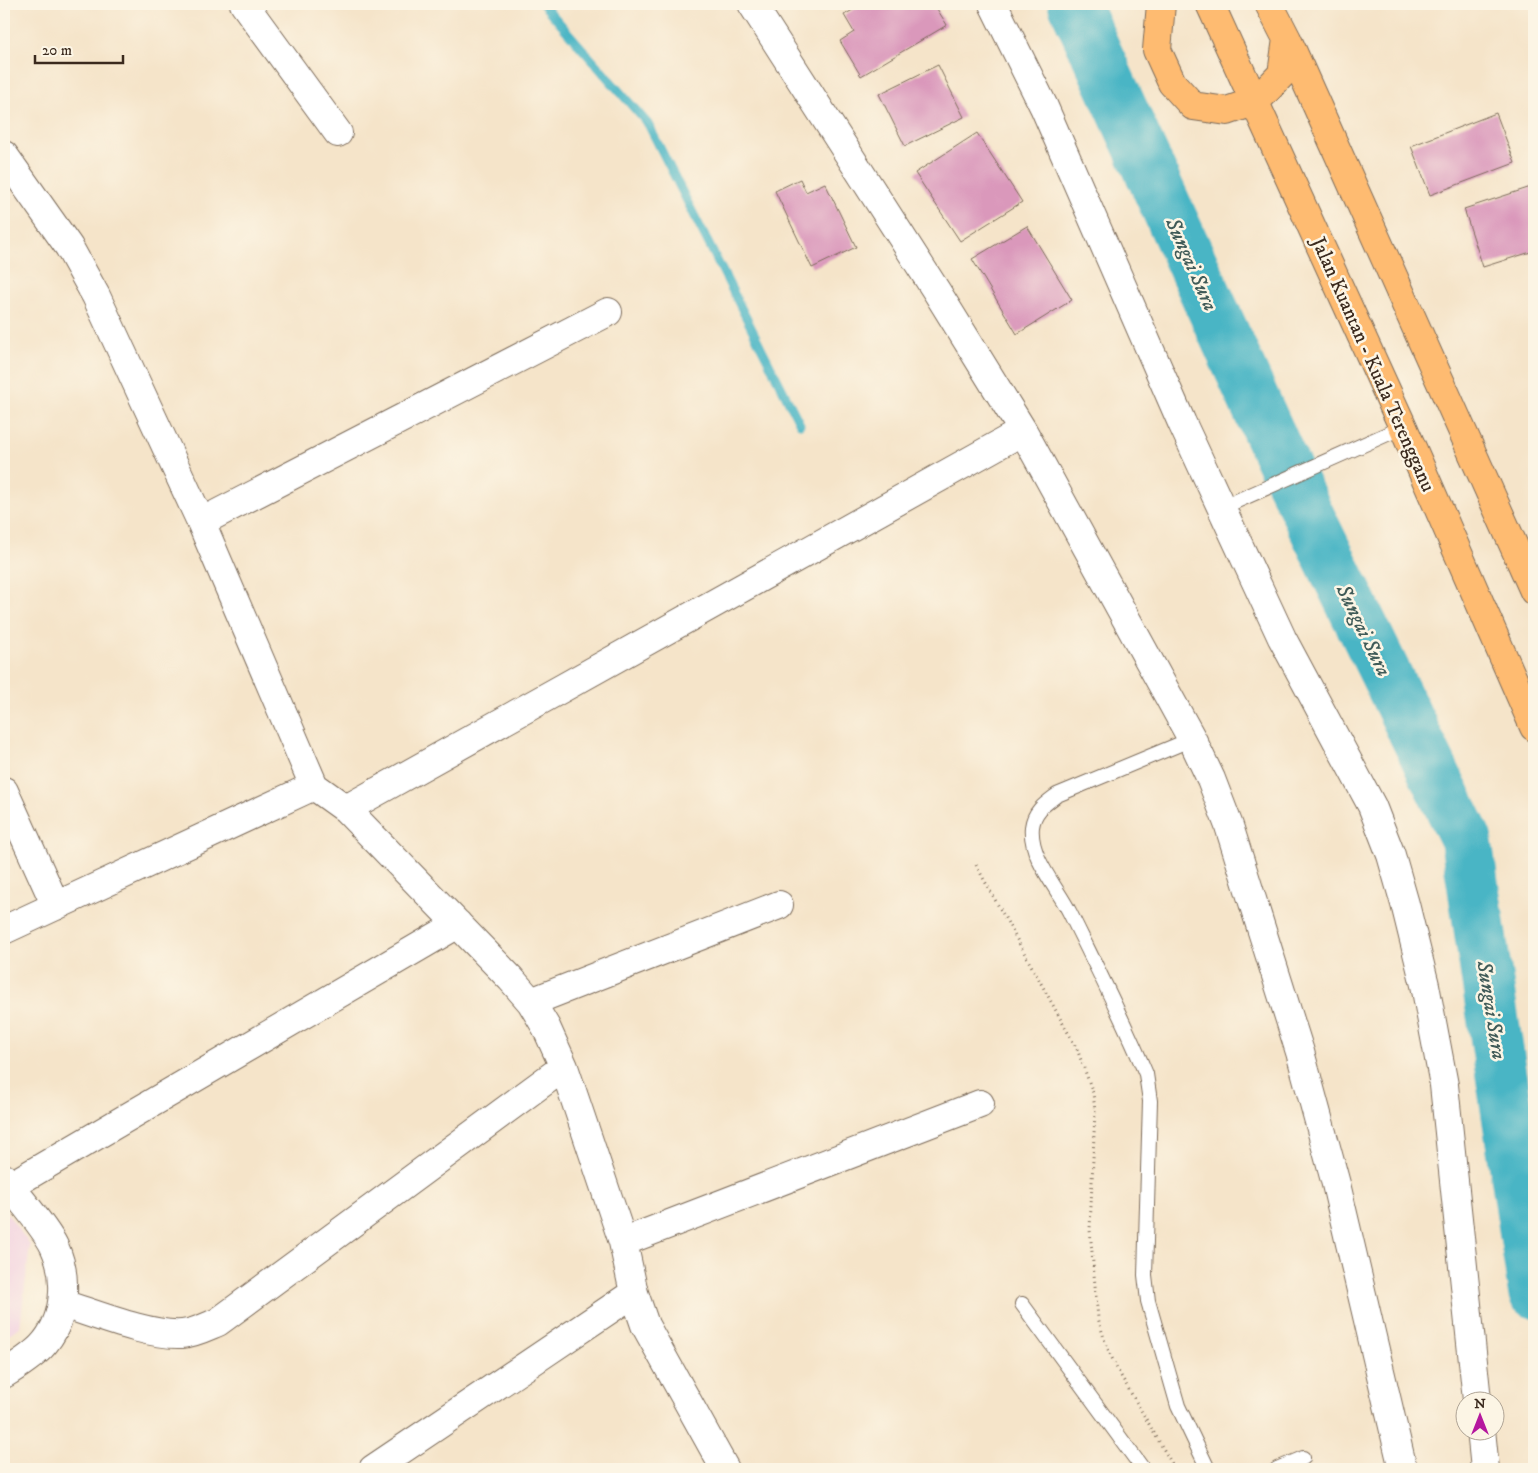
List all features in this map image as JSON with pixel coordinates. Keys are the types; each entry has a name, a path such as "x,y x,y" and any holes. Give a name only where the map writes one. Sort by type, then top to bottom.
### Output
{"highway":[{"path":"1161,4 1157,50 1172,83 1193,106 1227,111 1256,102 1282,74 1287,38"},
{"name":"Jalan Kuantan - Kuala Terengganu","path":"1210,4 1403,427 1534,727"},
{"path":"1269,4 1287,38 1534,591"}],"street":[{"path":"244,4 338,133"},
{"path":"752,4 1023,431 1192,739 1211,779 1229,826 1300,1052 1336,1184 1403,1469"},
{"path":"993,4 1044,107 1182,424 1221,508 1282,638 1372,806 1391,855 1405,904 1444,1085 1476,1390"},
{"path":"4,155 69,247 96,296 201,522 314,786 346,809 511,979 531,1002 546,1027 564,1068 623,1242 634,1293 646,1325 725,1469"},
{"path":"201,522 608,312"},
{"path":"346,809 1023,431"},
{"path":"4,930 314,786"},
{"path":"4,791 56,906"},
{"path":"531,1002 779,905"},
{"path":"4,1374 41,1347 55,1328 62,1304 63,1281 54,1245 7,1182 458,924"},
{"path":"62,1304 156,1331 181,1334 199,1331 218,1322 564,1068"},
{"path":"623,1242 980,1104"},
{"path":"373,1469 634,1293"},
{"path":"1481,1440 1485,1469"}],"lane":[{"path":"1221,508 1403,427"},
{"path":"1192,739 1057,796 1043,805 1035,815 1032,828 1034,844 1041,861 1069,910 1146,1074 1150,1101 1145,1275 1148,1301 1178,1406 1208,1469"},
{"path":"1022,1304 1143,1469"},
{"path":"1278,1469 1303,1458"}],"path":[{"path":"976,865 1078,1049 1088,1074 1095,1111 1090,1230 1098,1318 1106,1345 1117,1369 1176,1469"}],"shaded area":[{"path":"4,1209 30,1245 20,1327 4,1337"}],"building":[{"path":"863,4 934,4 947,25 861,76 840,41 854,32 844,15"},
{"path":"938,65 964,117 905,146 879,94"},
{"path":"1496,113 1515,163 1430,195 1411,146"},
{"path":"977,133 1022,202 960,241 915,173"},
{"path":"800,179 806,192 825,183 856,247 812,268 775,191"},
{"path":"1534,186 1534,251 1483,267 1464,209"},
{"path":"1027,226 1072,300 1017,334 972,259"}],"waterway":[{"path":"543,4 648,124 800,424"},
{"name":"Sungai Sura","path":"1074,4 1280,457 1466,839 1534,1292"}]}
